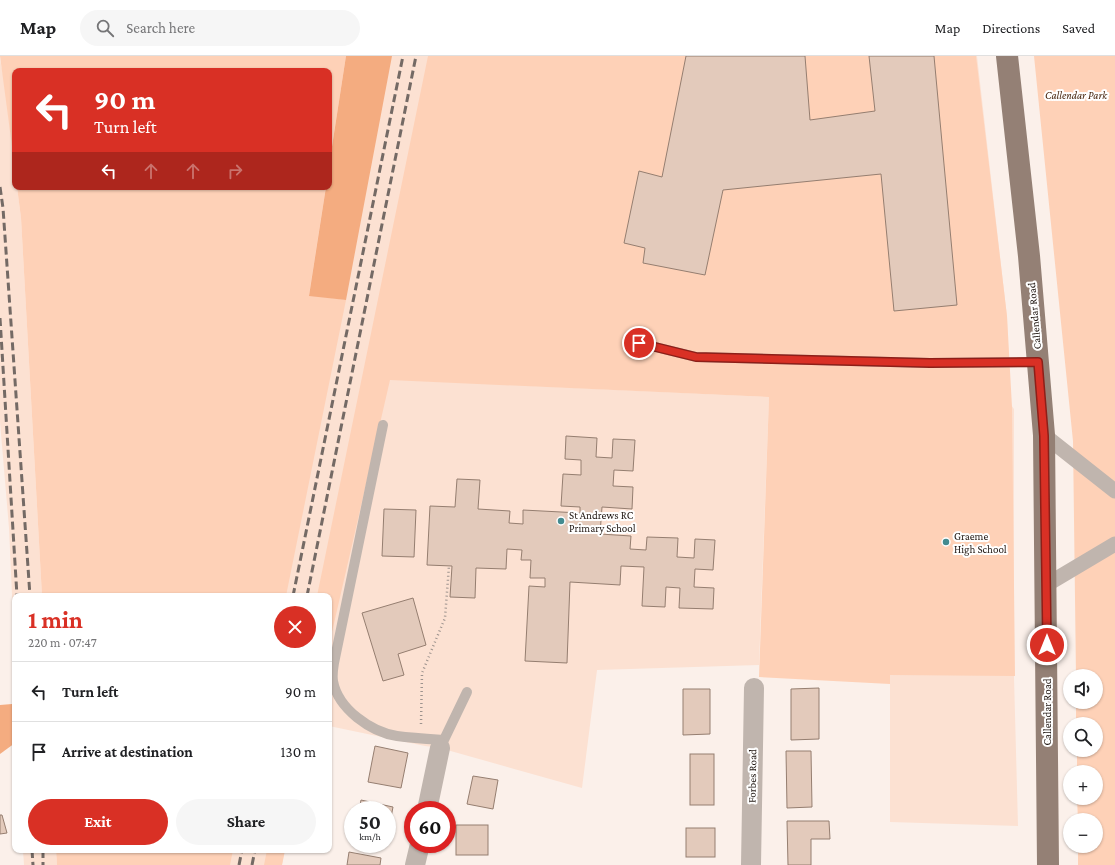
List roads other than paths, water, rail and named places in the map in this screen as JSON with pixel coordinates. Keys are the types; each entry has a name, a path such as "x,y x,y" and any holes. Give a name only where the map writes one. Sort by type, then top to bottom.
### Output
{"main road":[{"name":"Callendar Road","path":"1007,56 1029,256 1044,436 1048,865"}],"street":[{"path":"1044,436 1115,491"},
{"path":"1046,585 1115,544"},
{"name":"Forbes Road","path":"750,865 754,688"},
{"path":"429,801 442,744"},
{"path":"415,865 418,853"}],"lane":[{"path":"639,343 696,357 930,363 1038,362"},
{"path":"383,425 334,663 333,681 336,692 343,703 364,722 376,729 396,736 421,738 442,744 467,692"}],"railway":[{"path":"294,593 403,56"},
{"path":"308,593 416,56"},
{"path":"0,187 3,208 30,593"},
{"path":"0,318 17,593"},
{"path":"32,853 33,865"},
{"path":"43,853 43,865"},
{"path":"239,865 241,853"},
{"path":"252,865 254,853"}],"place":[{"name":"St Andrews RC Primary School","path":"561,521"},
{"name":"Graeme High School","path":"946,542"}],"park label":[{"name":"Callendar Park","path":"1076,95"}]}
